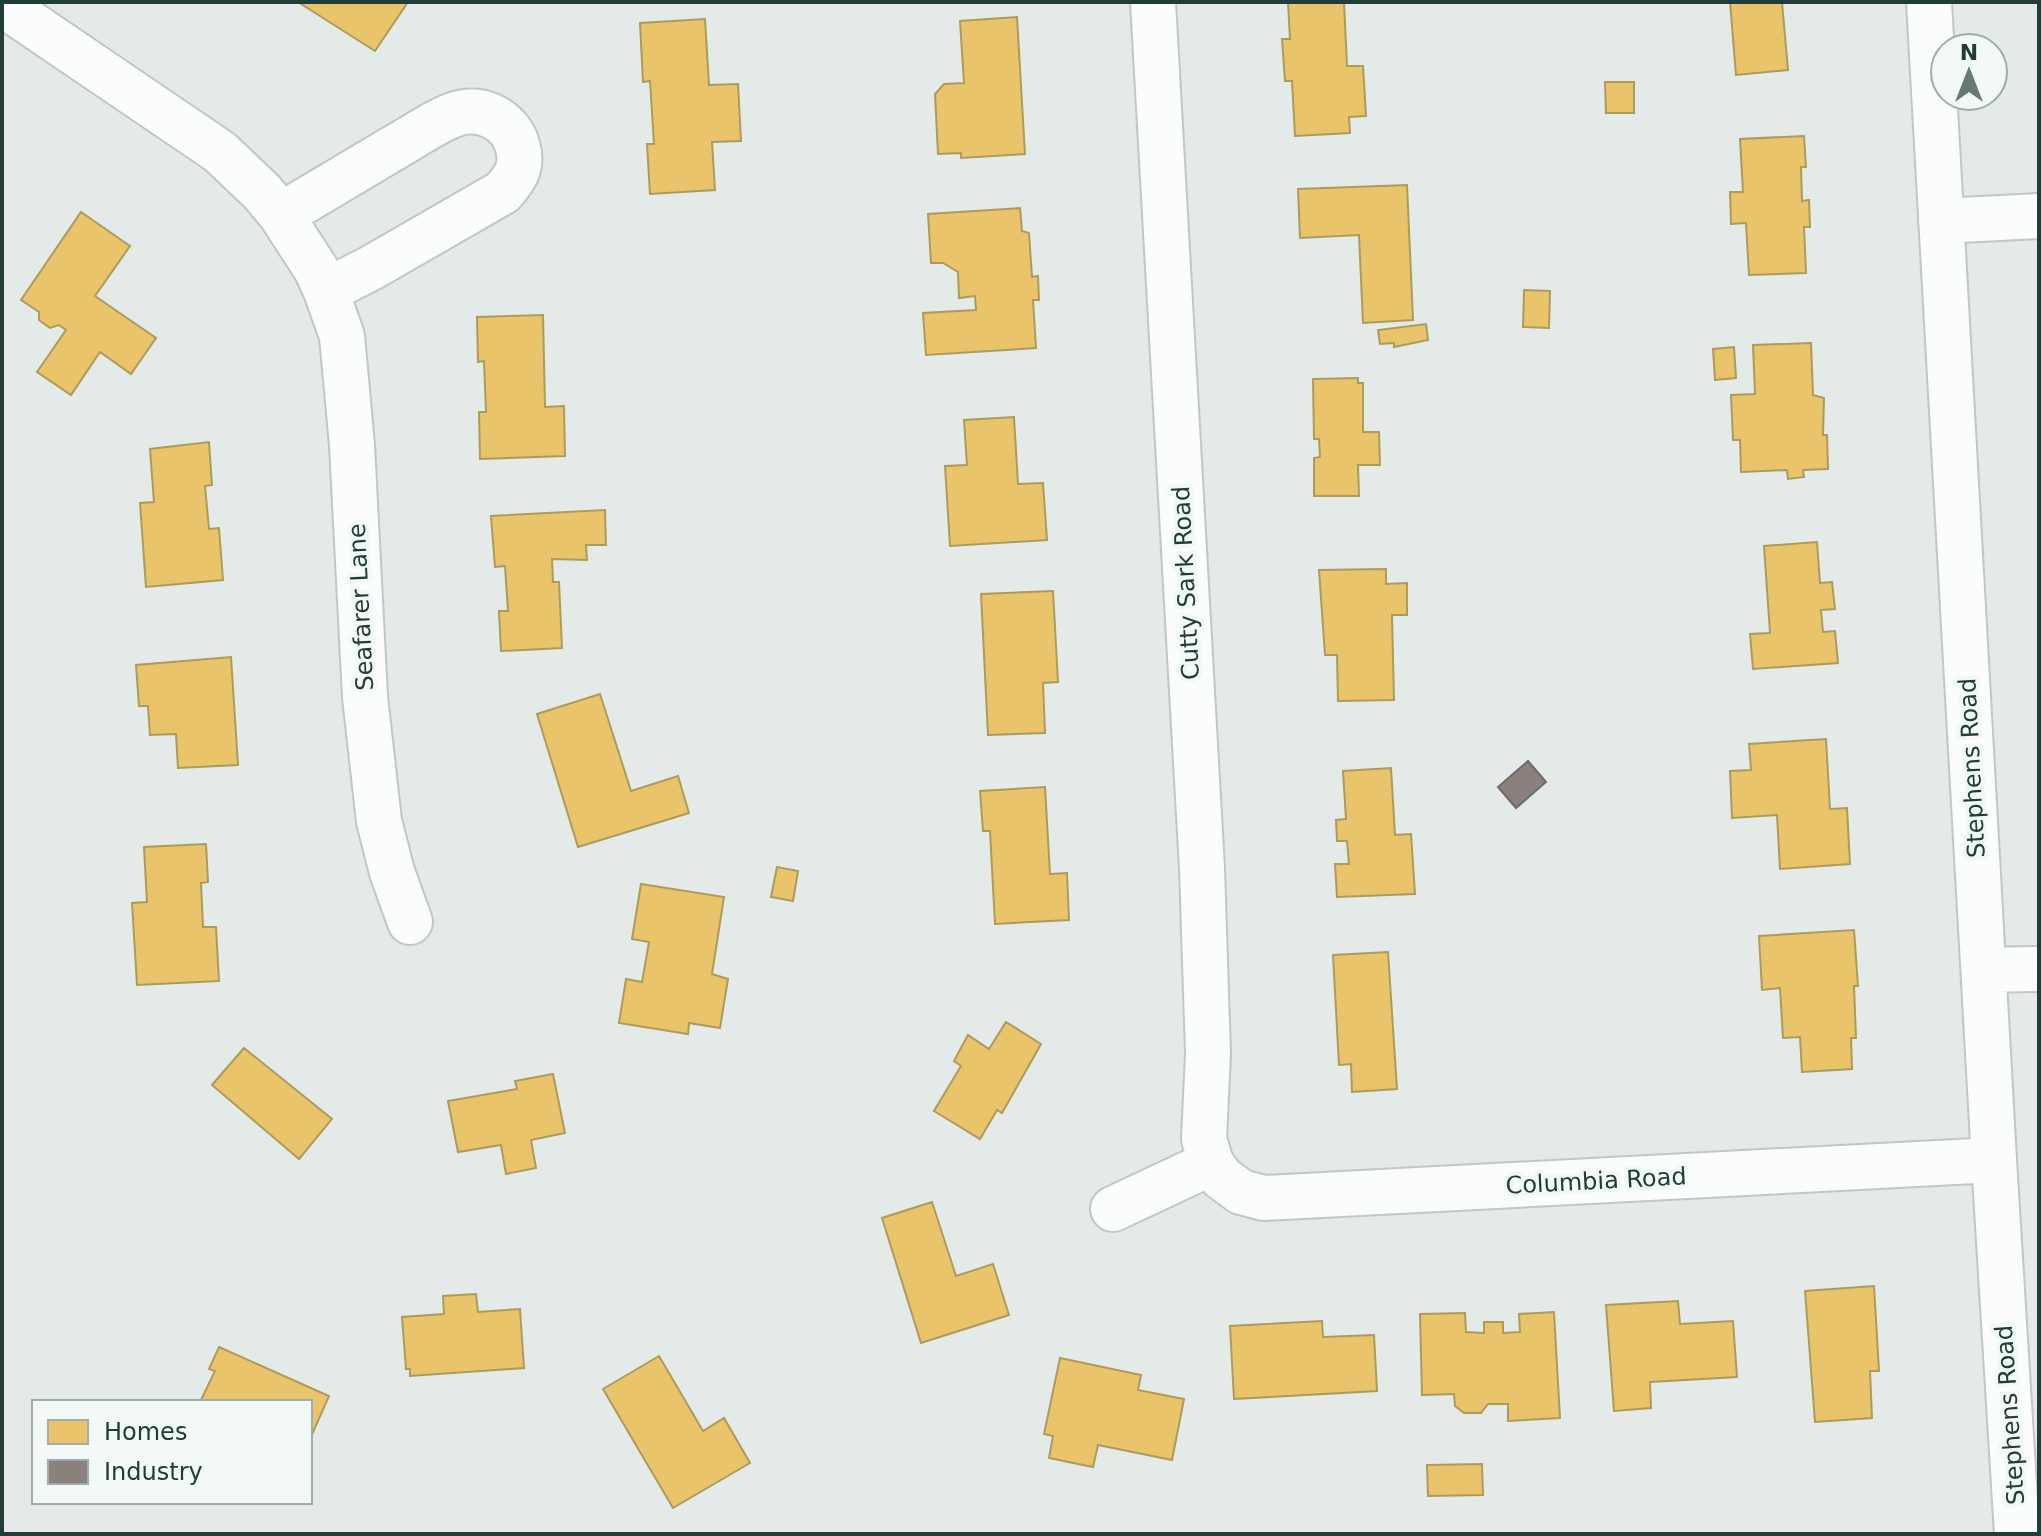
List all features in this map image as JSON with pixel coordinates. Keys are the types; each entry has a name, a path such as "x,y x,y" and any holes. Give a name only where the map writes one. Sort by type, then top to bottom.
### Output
{"street":[{"name":"Cutty Sark Road","path":"1153,2 1202,868 1208,1054 1204,1139 1211,1163"},
{"name":"Stephens Road","path":"1929,2 2017,1534"},
{"name":"Seafarer Lane","path":"2,4 220,152 281,215 316,269 326,291 342,336 352,445 365,697 379,821 392,872 410,922"},
{"path":"281,215 457,113 477,111 497,118 509,129 518,147 519,168 503,192 326,291"},
{"path":"1941,221 2039,216"},
{"path":"1984,970 2039,969"},
{"name":"Columbia Road","path":"1211,1163 1222,1178 1241,1192 1264,1198 1994,1160"},
{"path":"1113,1209 1211,1163"}],"building: Homes":[{"path":"298,2 408,2 375,51"},
{"path":"1288,2 1344,2 1347,66 1363,66 1366,116 1349,117 1350,133 1295,136 1292,81 1285,81 1282,39 1290,39"},
{"path":"1730,2 1782,2 1788,70 1736,75"},
{"path":"1017,17 1025,154 961,158 961,153 938,154 935,94 944,84 964,83 960,21"},
{"path":"705,19 709,85 738,84 741,141 712,142 715,190 650,194 647,144 654,144 650,81 643,82 640,23"},
{"path":"1605,82 1634,82 1634,113 1606,113"},
{"path":"1804,136 1806,167 1801,167 1802,201 1809,200 1810,227 1804,227 1806,273 1749,275 1746,223 1731,224 1730,192 1743,192 1740,139"},
{"path":"1407,185 1413,320 1363,323 1359,235 1300,238 1298,189"},
{"path":"1020,208 1022,231 1029,233 1032,277 1038,276 1039,300 1033,300 1036,348 926,355 923,313 976,310 975,296 959,298 958,272 943,263 931,263 928,214"},
{"path":"81,212 130,246 95,296 156,338 131,374 100,352 71,395 37,372 66,330 59,325 50,328 39,320 39,312 21,300"},
{"path":"1524,290 1550,291 1549,328 1523,327"},
{"path":"543,315 545,407 564,406 565,456 480,459 479,412 486,412 484,361 478,362 477,317"},
{"path":"1426,324 1428,340 1394,347 1394,343 1380,344 1378,330"},
{"path":"1811,343 1813,395 1824,398 1823,435 1827,435 1828,469 1803,470 1804,477 1788,479 1787,470 1741,472 1740,440 1733,440 1731,395 1755,394 1753,345"},
{"path":"1734,347 1736,378 1715,380 1713,349"},
{"path":"1358,378 1358,383 1363,383 1363,432 1379,432 1380,465 1358,465 1359,496 1314,496 1314,458 1320,457 1319,439 1314,439 1313,379"},
{"path":"1014,417 1018,484 1043,483 1047,540 950,546 945,466 967,465 964,420"},
{"path":"209,442 212,485 205,486 209,529 219,528 223,580 146,587 140,503 154,502 150,449"},
{"path":"605,510 606,545 586,545 587,560 552,559 553,582 559,582 562,648 501,651 499,611 508,611 505,566 495,567 491,516"},
{"path":"1817,542 1820,583 1832,582 1835,609 1821,610 1823,632 1835,631 1838,663 1753,669 1750,634 1770,633 1764,546"},
{"path":"1386,569 1386,584 1407,583 1407,615 1392,615 1394,700 1338,701 1337,655 1325,655 1319,570"},
{"path":"1053,591 1058,682 1043,683 1045,733 988,735 981,594"},
{"path":"231,657 238,765 178,768 176,734 150,735 148,706 139,706 136,665"},
{"path":"600,694 631,791 678,776 689,813 578,847 537,714"},
{"path":"1826,739 1830,809 1847,808 1850,864 1780,869 1777,815 1732,818 1730,771 1751,770 1749,744"},
{"path":"1391,768 1395,835 1411,834 1415,894 1337,897 1335,864 1349,864 1347,841 1337,841 1336,820 1346,819 1343,771"},
{"path":"1045,787 1050,874 1067,873 1069,920 995,924 990,831 983,831 980,791"},
{"path":"206,844 208,882 201,883 203,927 216,927 219,981 137,985 132,903 147,902 144,847"},
{"path":"777,867 798,871 793,901 771,897"},
{"path":"641,884 724,897 712,974 728,979 720,1028 689,1023 688,1034 619,1023 626,979 642,982 649,942 632,939"},
{"path":"1854,930 1858,986 1854,986 1856,1038 1851,1038 1852,1069 1802,1072 1800,1037 1783,1038 1780,988 1762,990 1759,936"},
{"path":"1388,952 1397,1089 1352,1092 1351,1064 1339,1065 1333,955"},
{"path":"1006,1022 1041,1044 1002,1113 997,1110 980,1139 934,1111 961,1066 954,1061 968,1035 989,1049"},
{"path":"244,1048 332,1119 299,1159 212,1085"},
{"path":"553,1074 565,1133 531,1140 536,1168 506,1174 501,1145 458,1152 448,1101 517,1089 515,1081"},
{"path":"932,1202 956,1276 993,1264 1009,1315 921,1343 882,1218"},
{"path":"1874,1286 1879,1371 1870,1371 1872,1418 1815,1422 1805,1291"},
{"path":"476,1294 478,1312 520,1309 524,1368 410,1376 410,1369 406,1369 402,1317 444,1314 443,1296"},
{"path":"1678,1301 1680,1324 1733,1321 1737,1377 1650,1382 1651,1408 1614,1411 1606,1305"},
{"path":"1554,1312 1560,1418 1508,1421 1508,1404 1488,1404 1481,1413 1464,1413 1455,1406 1454,1394 1422,1395 1420,1314 1465,1313 1466,1332 1484,1333 1484,1322 1503,1322 1503,1333 1520,1332 1519,1314"},
{"path":"1322,1321 1323,1337 1374,1335 1377,1391 1234,1399 1230,1326"},
{"path":"219,1347 329,1396 312,1434 312,1400 201,1400 215,1371 209,1369"},
{"path":"659,1356 703,1431 724,1418 750,1463 673,1508 603,1389"},
{"path":"1060,1358 1141,1375 1138,1390 1184,1399 1172,1460 1098,1445 1093,1467 1049,1458 1053,1436 1044,1434"},
{"path":"1482,1464 1483,1495 1428,1496 1427,1465"}],"building: Industry":[{"path":"1528,761 1546,782 1516,808 1498,787"}]}
